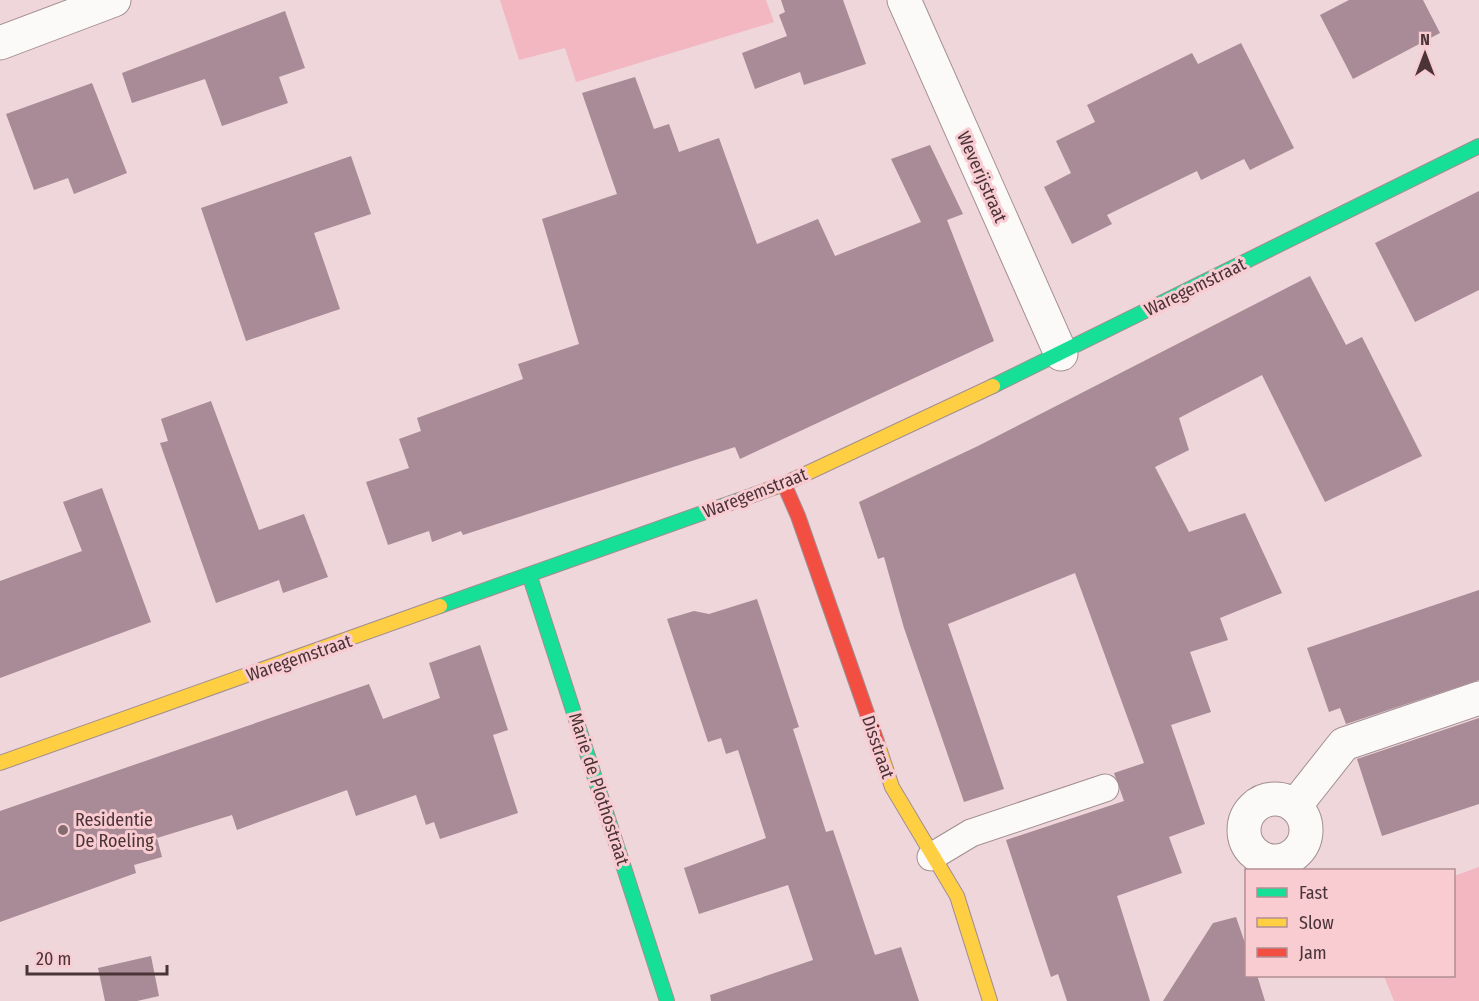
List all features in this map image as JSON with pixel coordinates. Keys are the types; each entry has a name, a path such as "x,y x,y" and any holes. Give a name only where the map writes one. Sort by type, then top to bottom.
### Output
{"street":[{"path":"0,43 114,0"},
{"name":"Weverijstraat","path":"904,0 1060,354"},
{"name":"Waregemstraat","path":"0,763 530,577 784,484 1060,354 1479,146"},
{"name":"Disstraat","path":"784,484 798,516 892,787 957,896 990,1001"},
{"name":"Marie de Plothostraat","path":"530,577 668,1001"},
{"path":"1295,806 1344,744 1479,698"}],"lane":[{"path":"932,857 971,833 1105,788"}],"shaded area":[{"path":"500,0 766,0 774,22 576,82 565,48 519,60"},
{"path":"1479,867 1479,1001 1394,1001 1384,977 1455,977 1455,876"}],"building":[{"path":"781,0 843,0 866,64 804,85 800,72 755,89 742,53 787,36 779,15 785,12"},
{"path":"1349,0 1423,0 1440,33 1353,79 1320,15"},
{"path":"285,11 305,68 279,77 288,103 222,126 205,79 132,103 122,73"},
{"path":"1241,43 1294,148 1250,170 1244,159 1201,180 1197,171 1107,215 1112,224 1072,244 1044,187 1071,173 1056,141 1095,122 1087,105 1192,53 1198,64"},
{"path":"635,77 654,129 669,124 679,152 719,138 757,244 818,219 835,256 921,222 891,159 930,145 963,214 947,220 994,341 740,459 735,447 463,535 461,531 432,542 429,531 388,545 366,482 409,468 399,439 421,431 417,418 523,379 518,364 579,344 542,219 617,194 582,93"},
{"path":"92,83 127,173 74,194 68,178 34,190 6,114"},
{"path":"351,156 371,214 314,233 340,309 246,341 201,208"},
{"path":"1479,191 1479,290 1415,322 1375,243"},
{"path":"1310,276 1346,345 1362,337 1422,456 1325,502 1262,375 1179,418 1189,450 1155,467 1189,532 1245,513 1282,593 1220,618 1228,640 1190,652 1211,712 1171,725 1205,824 1169,837 1182,873 1117,896 1150,1001 1067,1001 1058,974 1051,977 1006,840 1124,801 1114,773 1144,763 1075,573 948,624 1004,789 964,802 904,628 884,557 878,559 859,502 978,446"},
{"path":"211,401 259,530 304,514 328,577 283,593 279,580 216,603 160,443 168,441 161,419"},
{"path":"102,488 151,622 0,678 0,581 82,551 63,502"},
{"path":"1479,590 1479,680 1346,724 1340,708 1329,712 1307,648"},
{"path":"757,599 799,727 793,729 826,832 833,830 875,955 901,947 919,1001 711,1001 710,995 813,960 788,885 699,914 684,868 766,838 738,750 726,754 721,738 708,742 667,619 694,611 709,614"},
{"path":"480,645 508,730 493,735 518,813 440,839 434,822 426,825 416,795 356,816 347,790 237,830 232,815 157,838 162,857 134,865 136,873 0,922 0,811 369,684 383,719 440,698 429,663"},
{"path":"1479,718 1479,804 1382,836 1357,759"},
{"path":"1236,917 1245,943 1245,977 1258,977 1265,1001 1163,1001 1213,923"},
{"path":"151,956 159,996 137,1001 105,1001 98,968"}],"traffic: fast":[{"path":"993,386 1479,146"},
{"path":"440,606 756,494"},
{"path":"530,577 667,1001"}],"traffic: slow":[{"path":"756,494 784,484 993,386"},
{"path":"0,763 440,606"},
{"path":"877,742 892,787 957,896 990,1001"}],"traffic: jam":[{"path":"784,484 798,516 877,742"}],"place":[{"name":"Residentie De Roeling","path":"63,830"}]}
